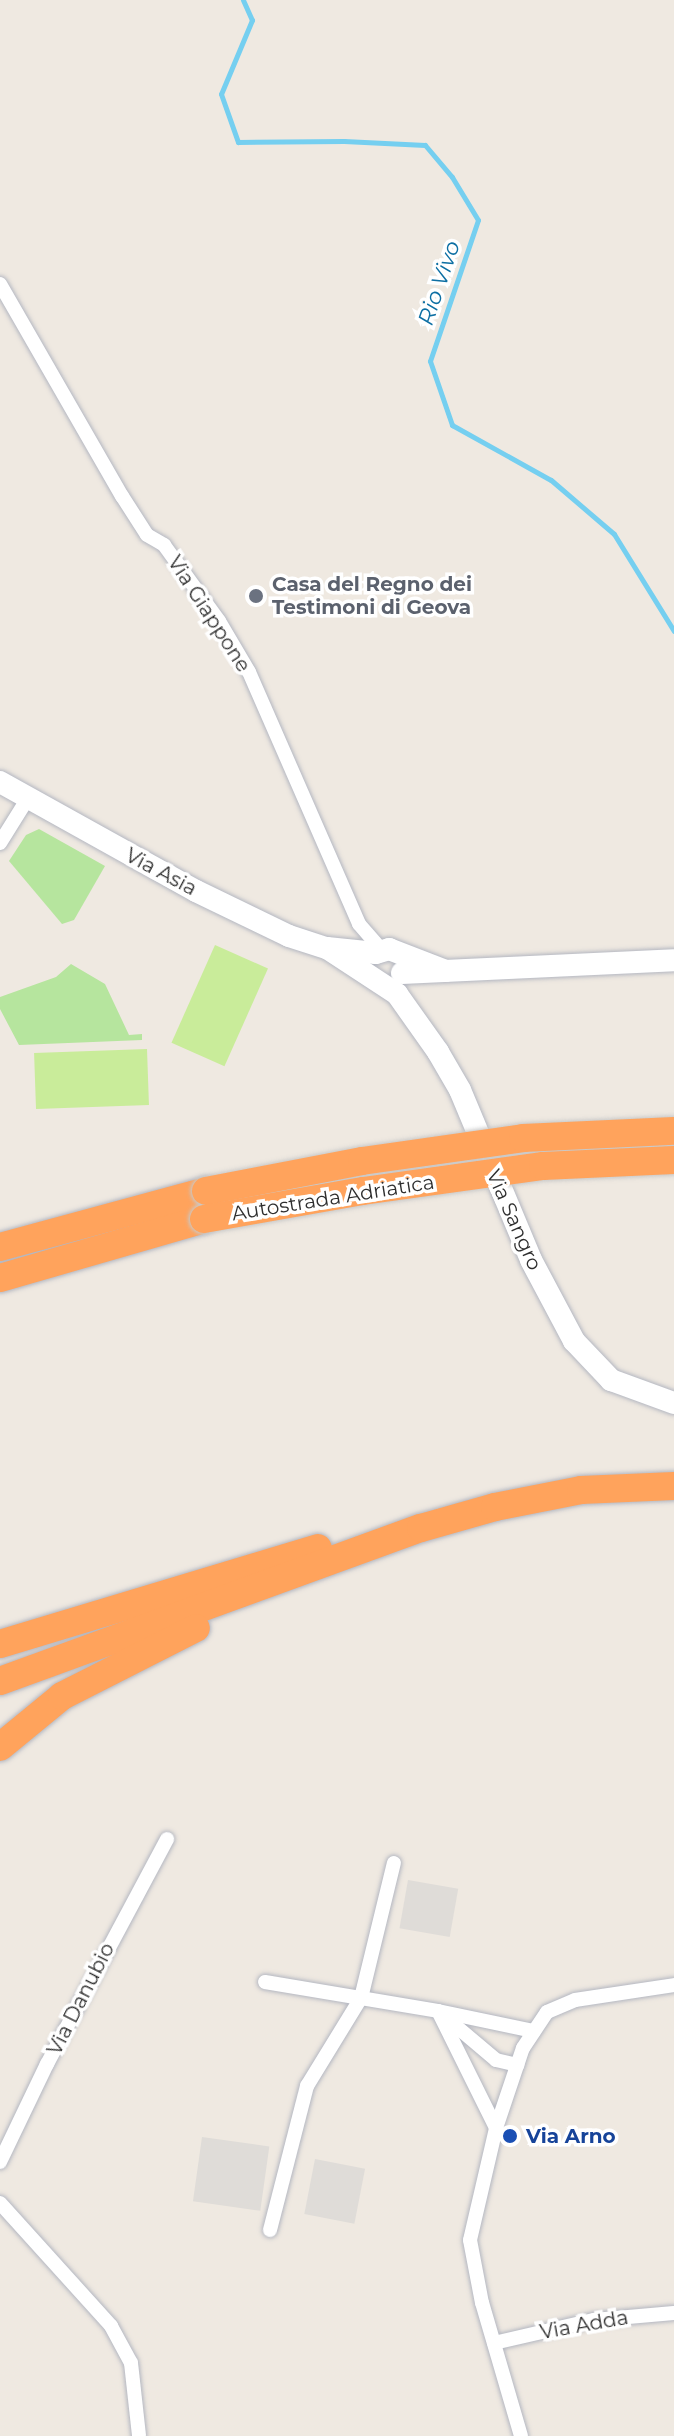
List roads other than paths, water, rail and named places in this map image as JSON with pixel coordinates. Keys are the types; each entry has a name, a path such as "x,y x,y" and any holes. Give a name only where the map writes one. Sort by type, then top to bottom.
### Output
{"highway":[{"name":"Autostrada Adriatica","path":"0,1247 206,1191 362,1161 523,1138 674,1131"},
{"name":"Autostrada Adriatica","path":"0,1278 204,1219 363,1191 543,1166 674,1160"},
{"path":"0,1681 421,1528 495,1507 581,1490 674,1486"},
{"path":"0,1644 304,1551 421,1528"},
{"path":"0,1747 62,1696 170,1638 399,1546 421,1528"}],"street":[{"name":"Via Giappone","path":"0,284 147,535 164,545 219,621 261,701 359,924 384,951"},
{"name":"Via Asia","path":"0,782 196,891 289,936 327,948 390,981 446,971 674,960"},
{"path":"0,843 28,798"},
{"path":"352,951 360,935 359,924"},
{"name":"Via Asia","path":"327,948 384,951 446,971"},
{"path":"384,951 403,961 390,981 370,964 384,951"},
{"name":"Via Sangro","path":"390,981 460,1090 531,1260 574,1341 611,1380 674,1403"},
{"name":"Via Danubio","path":"0,2162 47,2064 167,1839"},
{"path":"270,2230 307,2086 361,1998 394,1863"},
{"path":"265,1982 438,2011 534,2031"},
{"path":"521,2436 494,2343 470,2240 496,2128 517,2065 547,2012 575,2000 674,1985"},
{"path":"438,2011 496,2060 517,2065"},
{"path":"438,2011 496,2128"},
{"path":"0,2203 111,2326 131,2363 139,2436"},
{"name":"Via Adda","path":"494,2343 594,2320 674,2313"}],"waterway":[{"name":"Rio Vivo","path":"243,0 252,20 221,94 238,142 344,141 425,145 452,177 478,220 430,361 452,425 551,480 614,534 674,631"}],"place":[{"name":"Casa del Regno dei Testimoni di Geova","path":"256,596"},
{"name":"Via Arno","path":"510,2136"}]}
